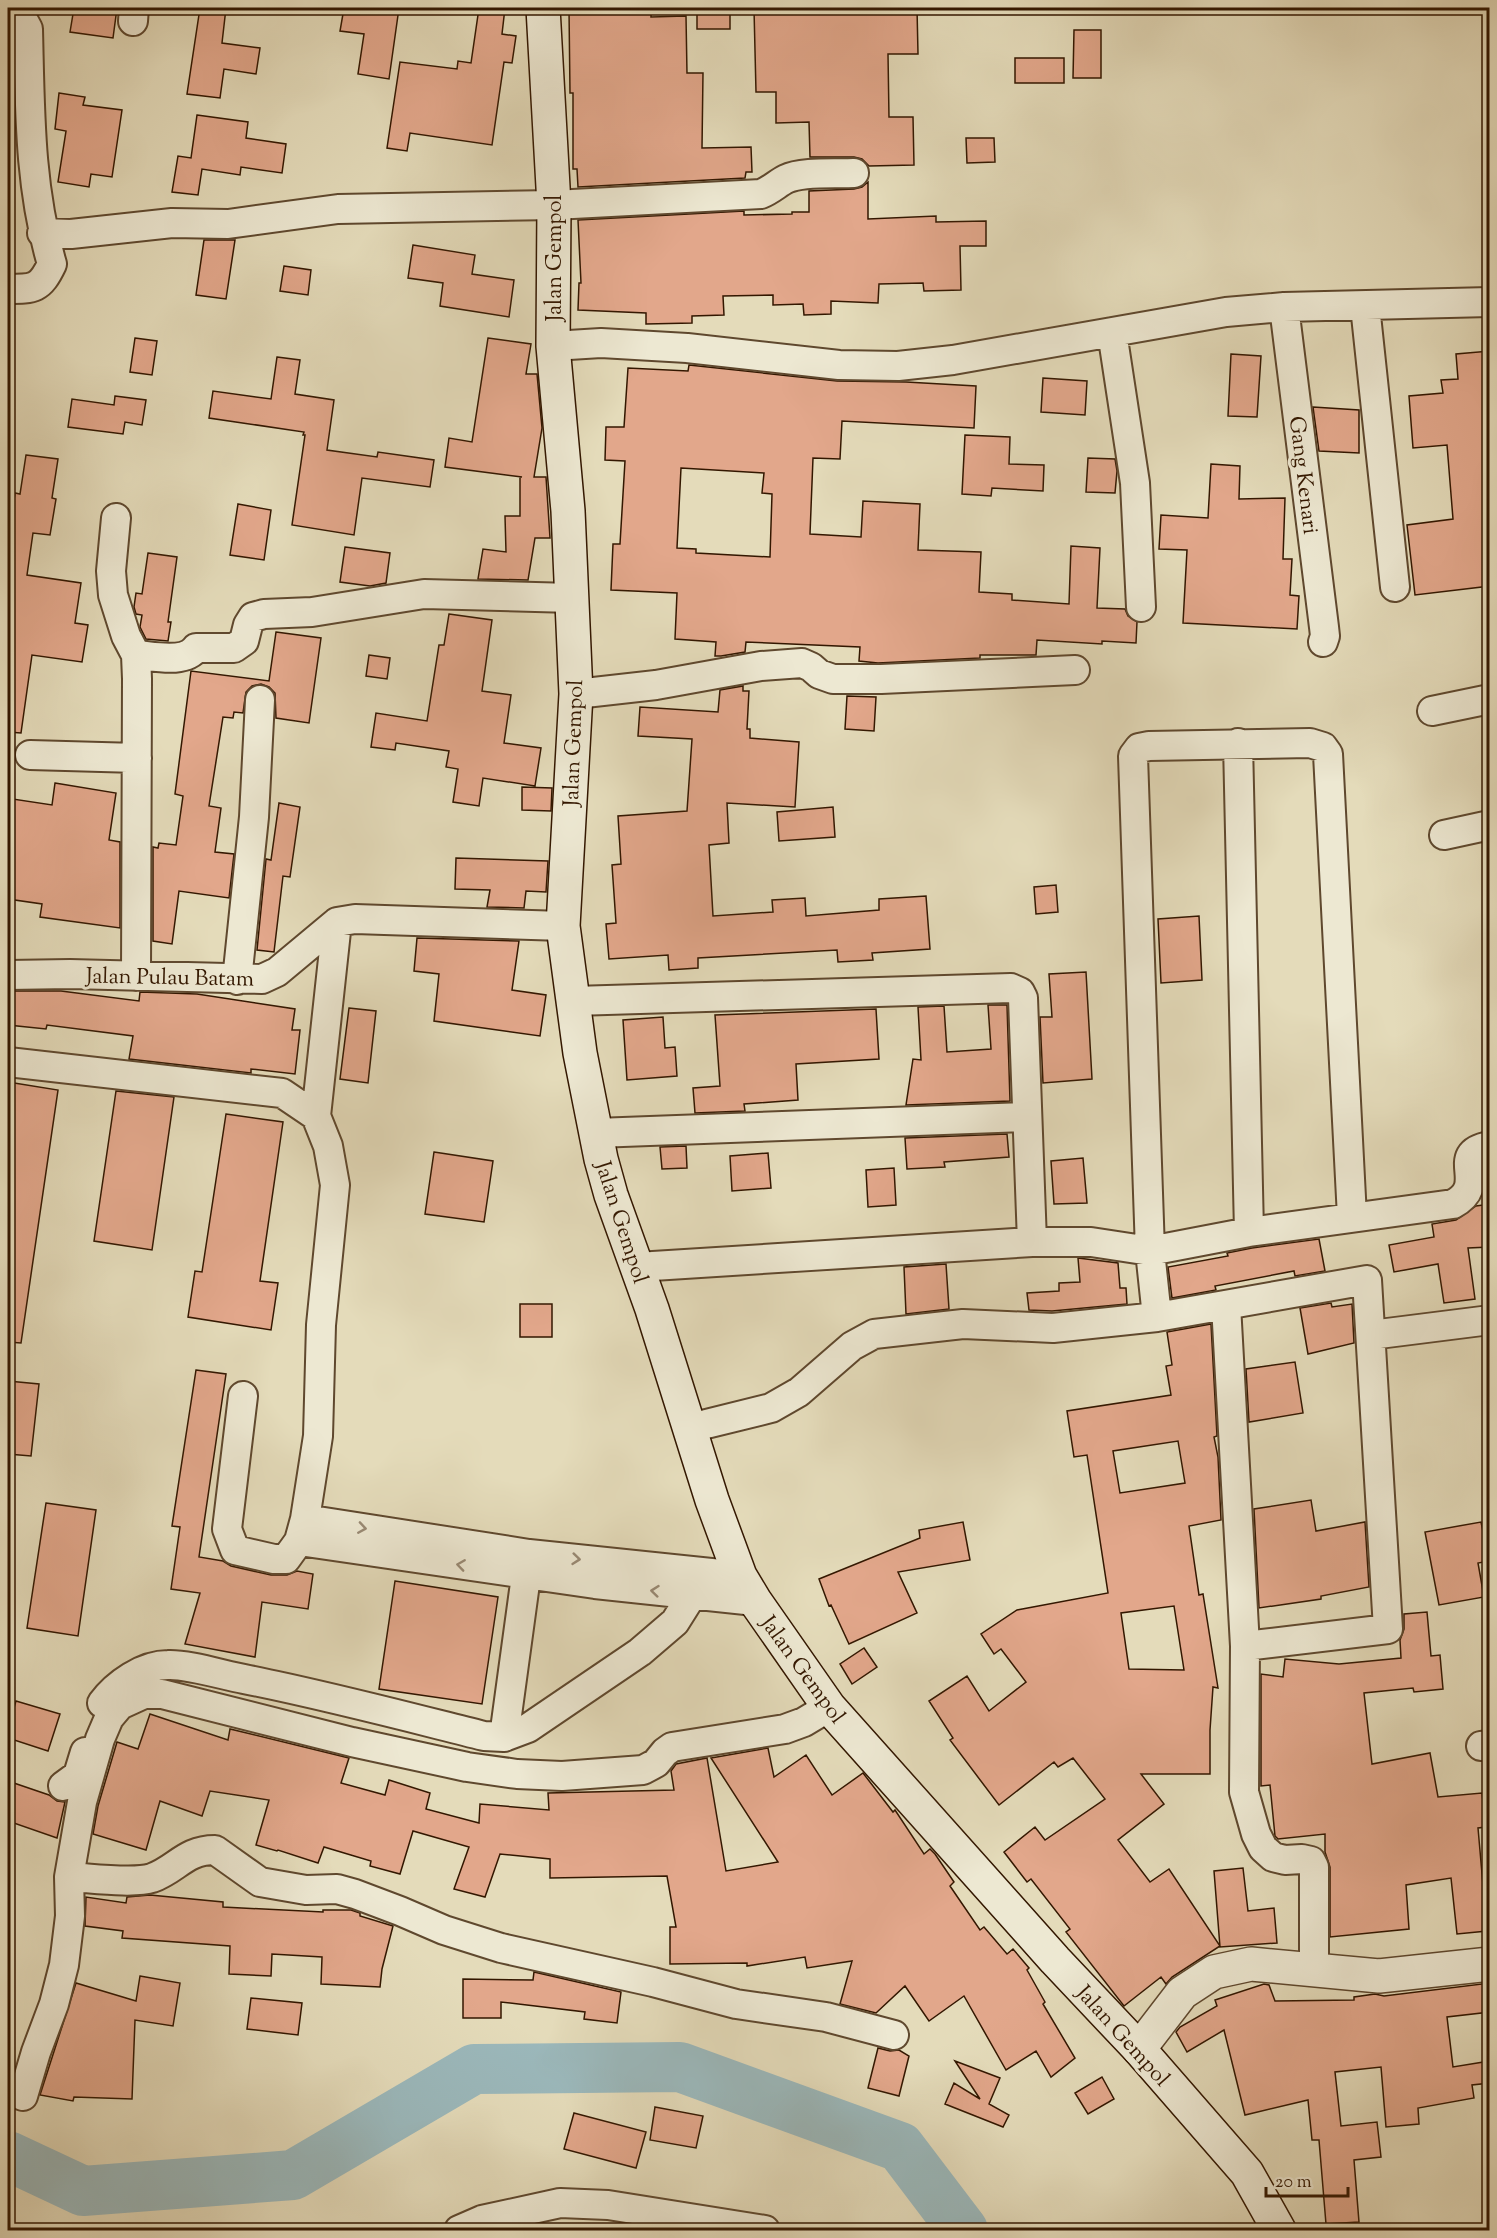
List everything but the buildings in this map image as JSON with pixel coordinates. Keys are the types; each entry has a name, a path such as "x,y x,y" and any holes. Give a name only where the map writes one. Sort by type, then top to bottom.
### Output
{"main road":[{"name":"Jalan Gempol","path":"543,8 554,205 553,346 568,511 576,694 563,926 580,1053 611,1195 637,1267 712,1500 747,1588 829,1707 1055,1960 1139,2049 1247,2173 1279,2230"},
{"path":"1139,2049 1182,1993 1215,1972 1251,1964 1379,1976 1490,1964"}],"street":[{"path":"8,289 29,289 39,285 52,264 42,232 33,169 28,29 21,16 10,8"},
{"path":"42,232 71,234 172,223 228,224 338,209 554,205 761,194 774,188 784,179 797,176 854,173"},
{"path":"553,346 601,343 687,348 838,365 898,366 953,360 1226,312 1284,307 1490,302"},
{"path":"1365,306 1395,587"},
{"name":"Gang Kenari","path":"1284,307 1324,627 1323,642"},
{"path":"1112,332 1135,483 1141,607"},
{"path":"116,518 111,571 114,595 126,636 136,655 136,976"},
{"path":"136,655 184,657 196,648 234,648 244,641 252,617 264,614 312,612 424,594 572,598"},
{"path":"576,694 657,685 761,666 802,663 819,674 833,679 881,680 1075,670"},
{"path":"1432,711 1490,699"},
{"path":"237,980 254,817 260,700"},
{"path":"1156,1317 1150,1251 1133,756 1139,748 1238,743 1310,743 1323,747 1328,754 1352,1217"},
{"path":"1238,743 1250,1232"},
{"path":"30,756 137,758"},
{"path":"1444,835 1490,825"},
{"path":"243,1395 227,1529 235,1550 274,1559 286,1559 302,1530 318,1436 321,1325 335,1185 328,1146 316,1116 337,922 356,919 563,926"},
{"name":"Jalan Pulau Batam","path":"8,975 237,980 271,977 337,922"},
{"path":"574,1001 1011,988 1020,992 1023,998 1032,1242"},
{"path":"8,1062 282,1093 316,1116"},
{"path":"596,1133 1027,1117"},
{"path":"637,1267 1032,1242 1091,1242 1150,1251 1250,1232 1453,1204 1462,1200 1471,1186 1468,1160 1471,1154 1490,1146"},
{"path":"690,1428 771,1408 799,1392 852,1346 874,1334 963,1324 1053,1328 1156,1317 1367,1281 1388,1629 1245,1646"},
{"path":"1226,1305 1245,1646 1244,1792 1256,1834 1263,1848 1273,1857 1311,1861 1314,1867 1314,1969"},
{"path":"1371,1335 1490,1320"},
{"path":"302,1530 528,1564 692,1595 747,1588"},
{"path":"528,1564 747,1588"},
{"path":"504,1737 528,1564"},
{"path":"63,1786 78,1775 93,1722 103,1702 112,1690 142,1671 167,1665 271,1684 484,1736 504,1737 528,1728 640,1652 675,1622 692,1595"},
{"path":"22,2096 62,1975 70,1916 69,1877 82,1802 105,1725 120,1706 144,1694 173,1696 352,1742 467,1767 517,1774 562,1776 643,1770 656,1763 665,1752 672,1748 785,1729 804,1722 829,1707"},
{"path":"69,1877 137,1880 151,1878 165,1872 194,1852 215,1850 260,1882 306,1890 337,1890 355,1894 444,1930 501,1948 653,1982 736,2004 826,2017 894,2035"},
{"path":"459,2230 482,2220 560,2203 608,2205 765,2230"}],"waterway":[{"path":"8,2156 83,2191 293,2175 474,2069 680,2067 900,2147 963,2230"}]}
